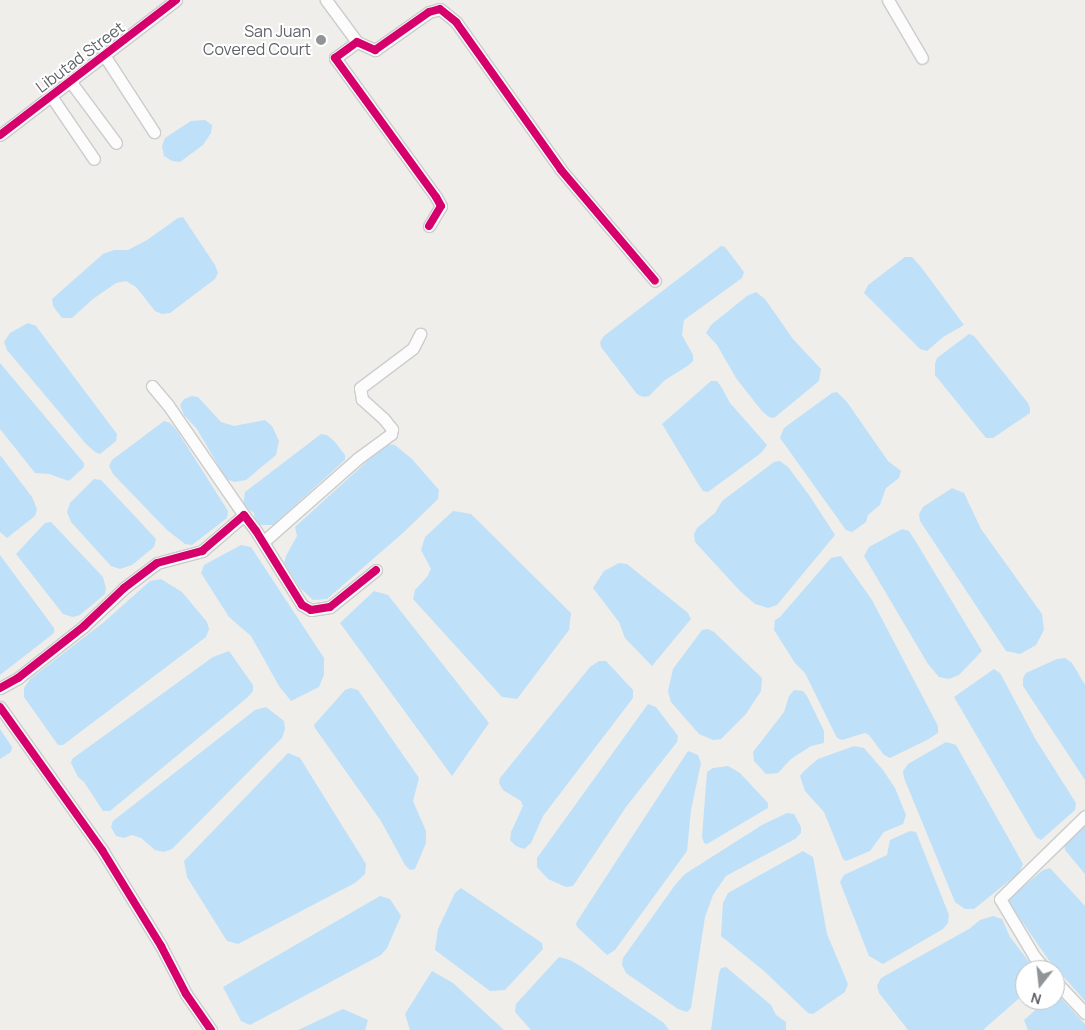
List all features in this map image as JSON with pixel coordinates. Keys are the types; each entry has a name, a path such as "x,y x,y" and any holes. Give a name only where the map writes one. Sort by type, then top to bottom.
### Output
{"street":[{"path":"326,0 357,42 375,50 429,12 440,9 456,22 560,170 656,281"},
{"path":"888,0 922,58"},
{"name":"Libutad Street","path":"0,135 169,2"},
{"path":"357,42 335,58 436,197 441,206 429,226"},
{"path":"104,55 154,132"},
{"path":"70,81 116,144"},
{"path":"51,96 94,159"},
{"path":"263,542 357,460 391,434 392,429 384,418 362,399 360,388 413,348 420,334"},
{"path":"152,386 168,405 263,542 302,605 311,610 330,608 376,570"},
{"path":"0,688 18,678 84,626 124,588 157,563 202,551 244,516"},
{"path":"0,707 102,850 161,946 186,994 211,1030"},
{"path":"1037,960 1000,899 1085,816"},
{"path":"1065,992 1085,1013"}],"water":[{"path":"205,120 212,125 211,133 203,145 180,162 172,161 164,156 162,146 165,138 191,121"},
{"path":"183,217 215,265 218,273 215,279 170,313 162,314 155,311 136,287 126,281 116,283 93,299 72,318 62,318 53,306 52,299 103,254 114,250 128,250 147,240 178,218"},
{"path":"721,246 725,247 744,272 742,278 684,320 682,335 693,355 693,361 665,380 649,396 643,397 637,394 601,347 600,342 604,336"},
{"path":"905,257 912,257 921,267 964,325 943,337 927,351 920,349 864,293 868,285"},
{"path":"756,292 765,299 793,339 821,369 819,381 774,418 769,417 761,410 736,378 717,345 706,333 711,325 747,296"},
{"path":"28,323 36,326 117,434 116,441 100,454 86,444 7,350 4,342 10,333"},
{"path":"969,334 974,336 1030,408 1030,413 993,438 986,438 935,375 937,358"},
{"path":"0,363 84,463 84,467 69,481 49,474 35,473 0,429"},
{"path":"711,381 717,381 730,403 767,445 761,453 708,492 703,491 662,424"},
{"path":"837,392 847,402 888,461 901,471 899,478 886,488 880,505 868,515 866,522 852,532 846,530 780,438 784,428 832,393"},
{"path":"192,396 198,397 221,422 234,426 265,420 272,426 279,441 276,455 246,480 235,482 226,479 197,429 184,415 180,405 184,399"},
{"path":"164,421 170,423 176,429 228,511 227,518 192,545 185,544 167,530 113,474 109,466 112,460"},
{"path":"321,434 327,435 335,442 345,455 345,460 273,525 260,525 255,520 254,513 243,505 245,492"},
{"path":"386,444 395,445 412,459 439,490 438,499 404,532 327,599 313,600 300,588 284,563 297,536 295,527"},
{"path":"0,455 32,497 37,509 35,516 7,538 0,532"},
{"path":"780,461 788,467 809,495 835,535 777,605 768,608 755,604 740,591 695,542 694,534 697,528 715,513 722,501 774,462"},
{"path":"94,479 101,480 156,539 154,547 132,565 120,569 111,566 71,522 67,512 70,503"},
{"path":"952,488 964,493 981,529 1042,614 1044,630 1036,645 1020,654 1006,651 920,521 919,514 923,507"},
{"path":"453,511 471,514 571,613 569,630 517,699 502,697 413,599 415,590 427,577 431,569 421,550 425,537"},
{"path":"51,522 103,577 106,588 105,594 80,615 73,617 63,614 16,554 45,523"},
{"path":"902,529 909,531 982,651 959,675 949,679 939,677 928,664 864,556 869,547"},
{"path":"241,545 251,547 324,658 324,675 319,687 291,701 279,686 251,636 229,617 201,573 204,565"},
{"path":"0,555 54,628 54,633 0,675"},
{"path":"841,556 872,600 938,726 938,733 890,758 884,755 869,735 865,733 842,740 837,738 805,673 795,663 774,630 775,620 780,617 831,558"},
{"path":"619,563 627,564 688,613 691,619 652,666 625,638 619,622 593,588 604,571"},
{"path":"161,579 182,592 207,622 209,629 206,637 63,745 58,745 24,697 24,688 30,679 104,622 150,581"},
{"path":"374,591 388,595 489,723 452,776 340,623"},
{"path":"708,629 714,632 762,678 761,691 746,714 721,739 713,740 699,734 671,702 668,691 673,669 702,630"},
{"path":"229,651 253,685 253,691 110,811 103,811 84,782 78,777 71,763 72,759 213,657"},
{"path":"1065,658 1072,663 1085,685 1085,780 1023,686 1023,678 1026,673 1057,659"},
{"path":"599,661 606,661 633,690 633,698 543,816 531,843 524,849 516,846 510,840 511,832 523,806 521,801 503,790 499,783 500,778 590,667"},
{"path":"994,669 1000,673 1036,740 1076,803 1075,810 1041,840 1036,837 954,697"},
{"path":"351,688 358,690 419,778 413,801 426,831 426,843 415,869 410,870 405,865 381,821 315,728 314,725 345,690"},
{"path":"794,690 803,691 807,696 824,731 824,743 811,746 791,759 778,773 766,774 754,761 753,752 784,712 789,696"},
{"path":"648,704 656,707 678,736 677,742 626,807 573,886 566,887 548,879 537,867 537,858"},
{"path":"266,707 284,721 285,729 282,738 172,849 164,852 155,850 141,838 132,835 124,838 116,836 111,827 113,821 255,710"},
{"path":"0,729 12,747 11,752 0,759"},
{"path":"946,742 956,745 1023,864 1019,873 974,909 965,909 955,902 904,778 903,771 908,764"},
{"path":"854,746 864,748 883,770 895,788 906,815 903,824 884,832 870,851 846,861 843,859 824,812 805,791 800,776 818,759"},
{"path":"688,751 698,755 701,763 691,810 687,851 615,950 607,955 577,927 576,923"},
{"path":"288,753 300,758 366,864 365,874 355,883 238,944 227,941 187,877 184,861"},
{"path":"728,766 740,773 768,803 768,808 707,844 704,843 702,837 707,772 713,768"},
{"path":"787,813 794,814 801,827 801,833 795,839 726,876 713,895 705,917 691,1008 687,1012 678,1009 626,973 622,965 623,958 675,885 685,874 762,825"},
{"path":"1085,826 1085,874 1065,850 1064,843"},
{"path":"910,831 916,832 949,915 948,923 943,929 883,964 869,956 840,882 844,875 887,855 890,840"},
{"path":"803,851 813,857 827,934 848,984 845,992 813,1014 808,1013 764,971 721,936 723,903 728,893"},
{"path":"1050,868 1085,906 1085,1001 1065,978 1065,960 1049,960 1014,910 1008,906 1008,901 1011,897 1043,870"},
{"path":"461,888 542,943 543,949 505,990 490,991 435,950 438,929 455,893"},
{"path":"380,896 390,899 401,916 387,948 381,955 250,1025 241,1021 223,987"},
{"path":"993,916 1002,919 1010,937 1027,960 1015,960 1015,1002 983,1030 908,1030 879,993 877,986 881,978 969,929 980,920"},
{"path":"559,957 570,960 582,967 664,1023 669,1030 531,1030 515,1012 516,1004"},
{"path":"726,967 771,1005 776,1015 786,1022 786,1030 711,1030 719,973 721,968"},
{"path":"432,971 453,983 504,1030 410,1030 405,1014"},
{"path":"1065,1002 1085,1024 1085,1030 1028,1030 1024,1020 1036,1010 1065,1010"},
{"path":"343,1009 368,1020 365,1030 298,1030"}],"cycle path":[{"path":"0,135 176,0"},
{"path":"429,226 441,206 436,197 335,58 357,42 375,50 429,12 440,9 456,22 561,170 655,281"},
{"path":"0,688 18,678 84,626 124,588 157,563 202,551 244,515 302,605 311,610 330,607 376,570"},
{"path":"0,707 102,850 161,946 186,994 211,1030"}],"place":[{"name":"San Juan Covered Court","path":"321,40"}]}
